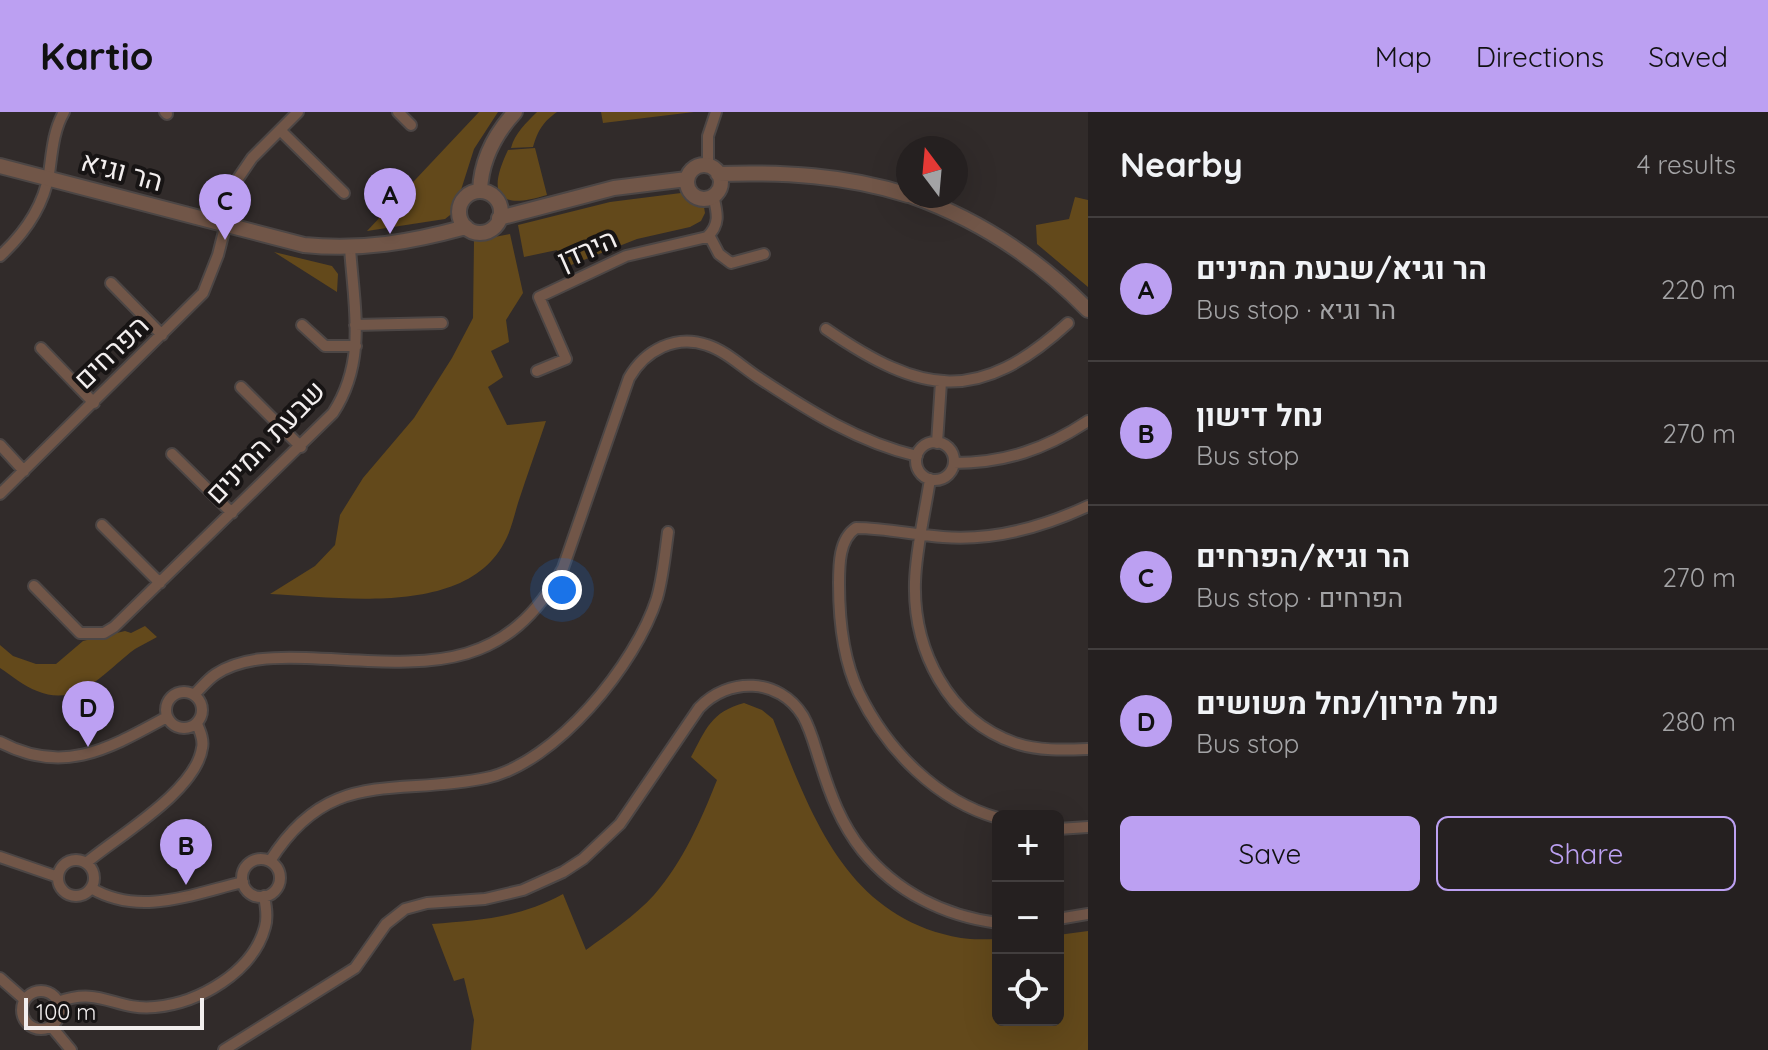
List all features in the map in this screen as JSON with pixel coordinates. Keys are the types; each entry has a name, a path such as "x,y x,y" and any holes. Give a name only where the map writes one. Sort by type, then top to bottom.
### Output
{"street":[{"path":"0,256 28,226 39,206 48,179 55,132 64,112"},
{"name":"הפרחים","path":"0,494 203,293 212,275 237,180 252,158 298,112"},
{"path":"398,112 411,125"},
{"path":"480,191 484,159 493,140 515,112"},
{"path":"716,112 708,136 713,170 720,184 706,199 695,196 688,187 687,179 695,168 713,170 820,175 896,191"},
{"path":"280,130 344,193"},
{"name":"הר וגיא","path":"0,166 290,242 350,248 399,244 466,227"},
{"path":"499,218 606,190 687,179"},
{"path":"480,191 495,197 501,210 499,218 493,228 473,232 459,217 460,203 469,193 480,191"},
{"path":"713,195 718,222 709,235 719,254 731,263 764,254"},
{"path":"941,208 992,233 1049,273 1088,310"},
{"name":"הירדן","path":"537,371 566,359 539,297 626,256 709,235"},
{"name":"שבעת המינים","path":"34,586 80,633 104,633 160,583 333,413 352,378 356,346 350,248"},
{"path":"111,283 162,335"},
{"path":"355,325 442,323"},
{"path":"826,329 888,365 941,382 972,380 1008,369 1045,344 1068,323"},
{"path":"302,325 325,346 356,346"},
{"path":"194,695 218,673 246,663 282,658 439,661 482,649 519,626 549,594 563,568 629,378 644,358 665,346 686,341 717,349 847,432 891,450 917,456"},
{"path":"41,348 94,403"},
{"path":"937,443 941,382"},
{"path":"241,387 301,447"},
{"path":"954,463 990,462 1022,455 1057,441 1088,421"},
{"path":"937,443 948,447 953,453 954,463 946,477 930,479 919,470 917,456 926,445 937,443"},
{"path":"0,445 24,471"},
{"path":"172,454 232,513"},
{"path":"930,479 915,584 917,614 932,667 953,702 983,727 1014,742 1056,750 1088,749"},
{"path":"992,816 964,806 940,791 908,762 874,719 859,692 848,662 839,594 845,538 856,528 921,535 972,537 1003,534 1064,517 1088,506"},
{"path":"102,525 160,583"},
{"path":"270,861 288,836 322,807 344,795 379,788 454,783 490,777 520,765 552,744 610,684 631,653 657,597 668,532"},
{"path":"224,1050 355,968 386,924 405,909 427,903 485,899 523,890 583,859 620,824 710,697 737,686 751,685 778,694 802,714 834,803 863,852 894,881 925,902 959,915 992,922"},
{"path":"86,863 94,875 91,888 84,895 73,897 59,887 60,868 71,861 86,863 157,809 176,791 202,751 202,736 197,724 202,711 200,702 194,695 183,692 172,696 166,706 167,717 178,728 197,724"},
{"path":"0,742 39,756 89,755 105,750 167,717"},
{"path":"1064,829 1088,827"},
{"path":"0,857 58,877"},
{"path":"259,859 270,861 278,869 280,879 276,889 264,896 250,893 243,882 243,871 259,859"},
{"path":"91,888 116,900 146,903 243,882"},
{"path":"58,1002 89,995 128,1006 153,1007 177,1003 204,993 227,979 258,945 266,925 264,896"},
{"path":"1064,918 1088,914"},
{"path":"0,978 25,1000"},
{"path":"34,992 50,993 58,1002 60,1014 51,1026 41,1029 28,1024 22,1011 25,1000 34,992"},
{"path":"51,1026 71,1050"}],"shaded area":[{"path":"479,112 498,112 474,149 454,212 445,219 367,231"},
{"path":"537,112 557,112 542,127 533,147 511,148 518,133"},
{"path":"601,112 694,112 603,123"},
{"path":"535,148 547,195 518,201 501,195 498,179 508,150"},
{"path":"681,193 703,201 705,213 701,221 690,227 637,239 566,267 557,250 524,257 518,225 610,202"},
{"path":"1075,197 1088,200 1088,287 1037,244 1036,225 1069,219"},
{"path":"510,234 523,293 506,320 509,342 491,351 503,377 488,387 507,425 546,421 504,543 486,567 461,583 431,592 364,599 270,594 315,566 335,545 340,515 363,478 414,418 473,318 474,241"},
{"path":"274,252 332,266 338,274 337,292"},
{"path":"145,626 157,637 135,649 91,685 66,695 37,691 0,668 0,645 13,656 36,664 56,664 83,641 125,631 131,633"},
{"path":"744,703 762,710 773,719 819,825 838,857 861,885 888,909 921,927 961,938 992,939 992,1026 1064,1026 1064,934 1088,931 1088,1050 471,1050 474,1020 464,978 454,981 432,924 515,913 563,894 586,950 647,903 674,869 698,825 717,780 691,757 711,723"}],"place":[{"name":"הר וגיא/שבעת המינים","path":"390,234"},
{"name":"הר וגיא/הפרחים","path":"225,240"},
{"name":"נחל מירון/נחל משושים","path":"88,747"},
{"name":"נחל דישון","path":"186,885"}]}
